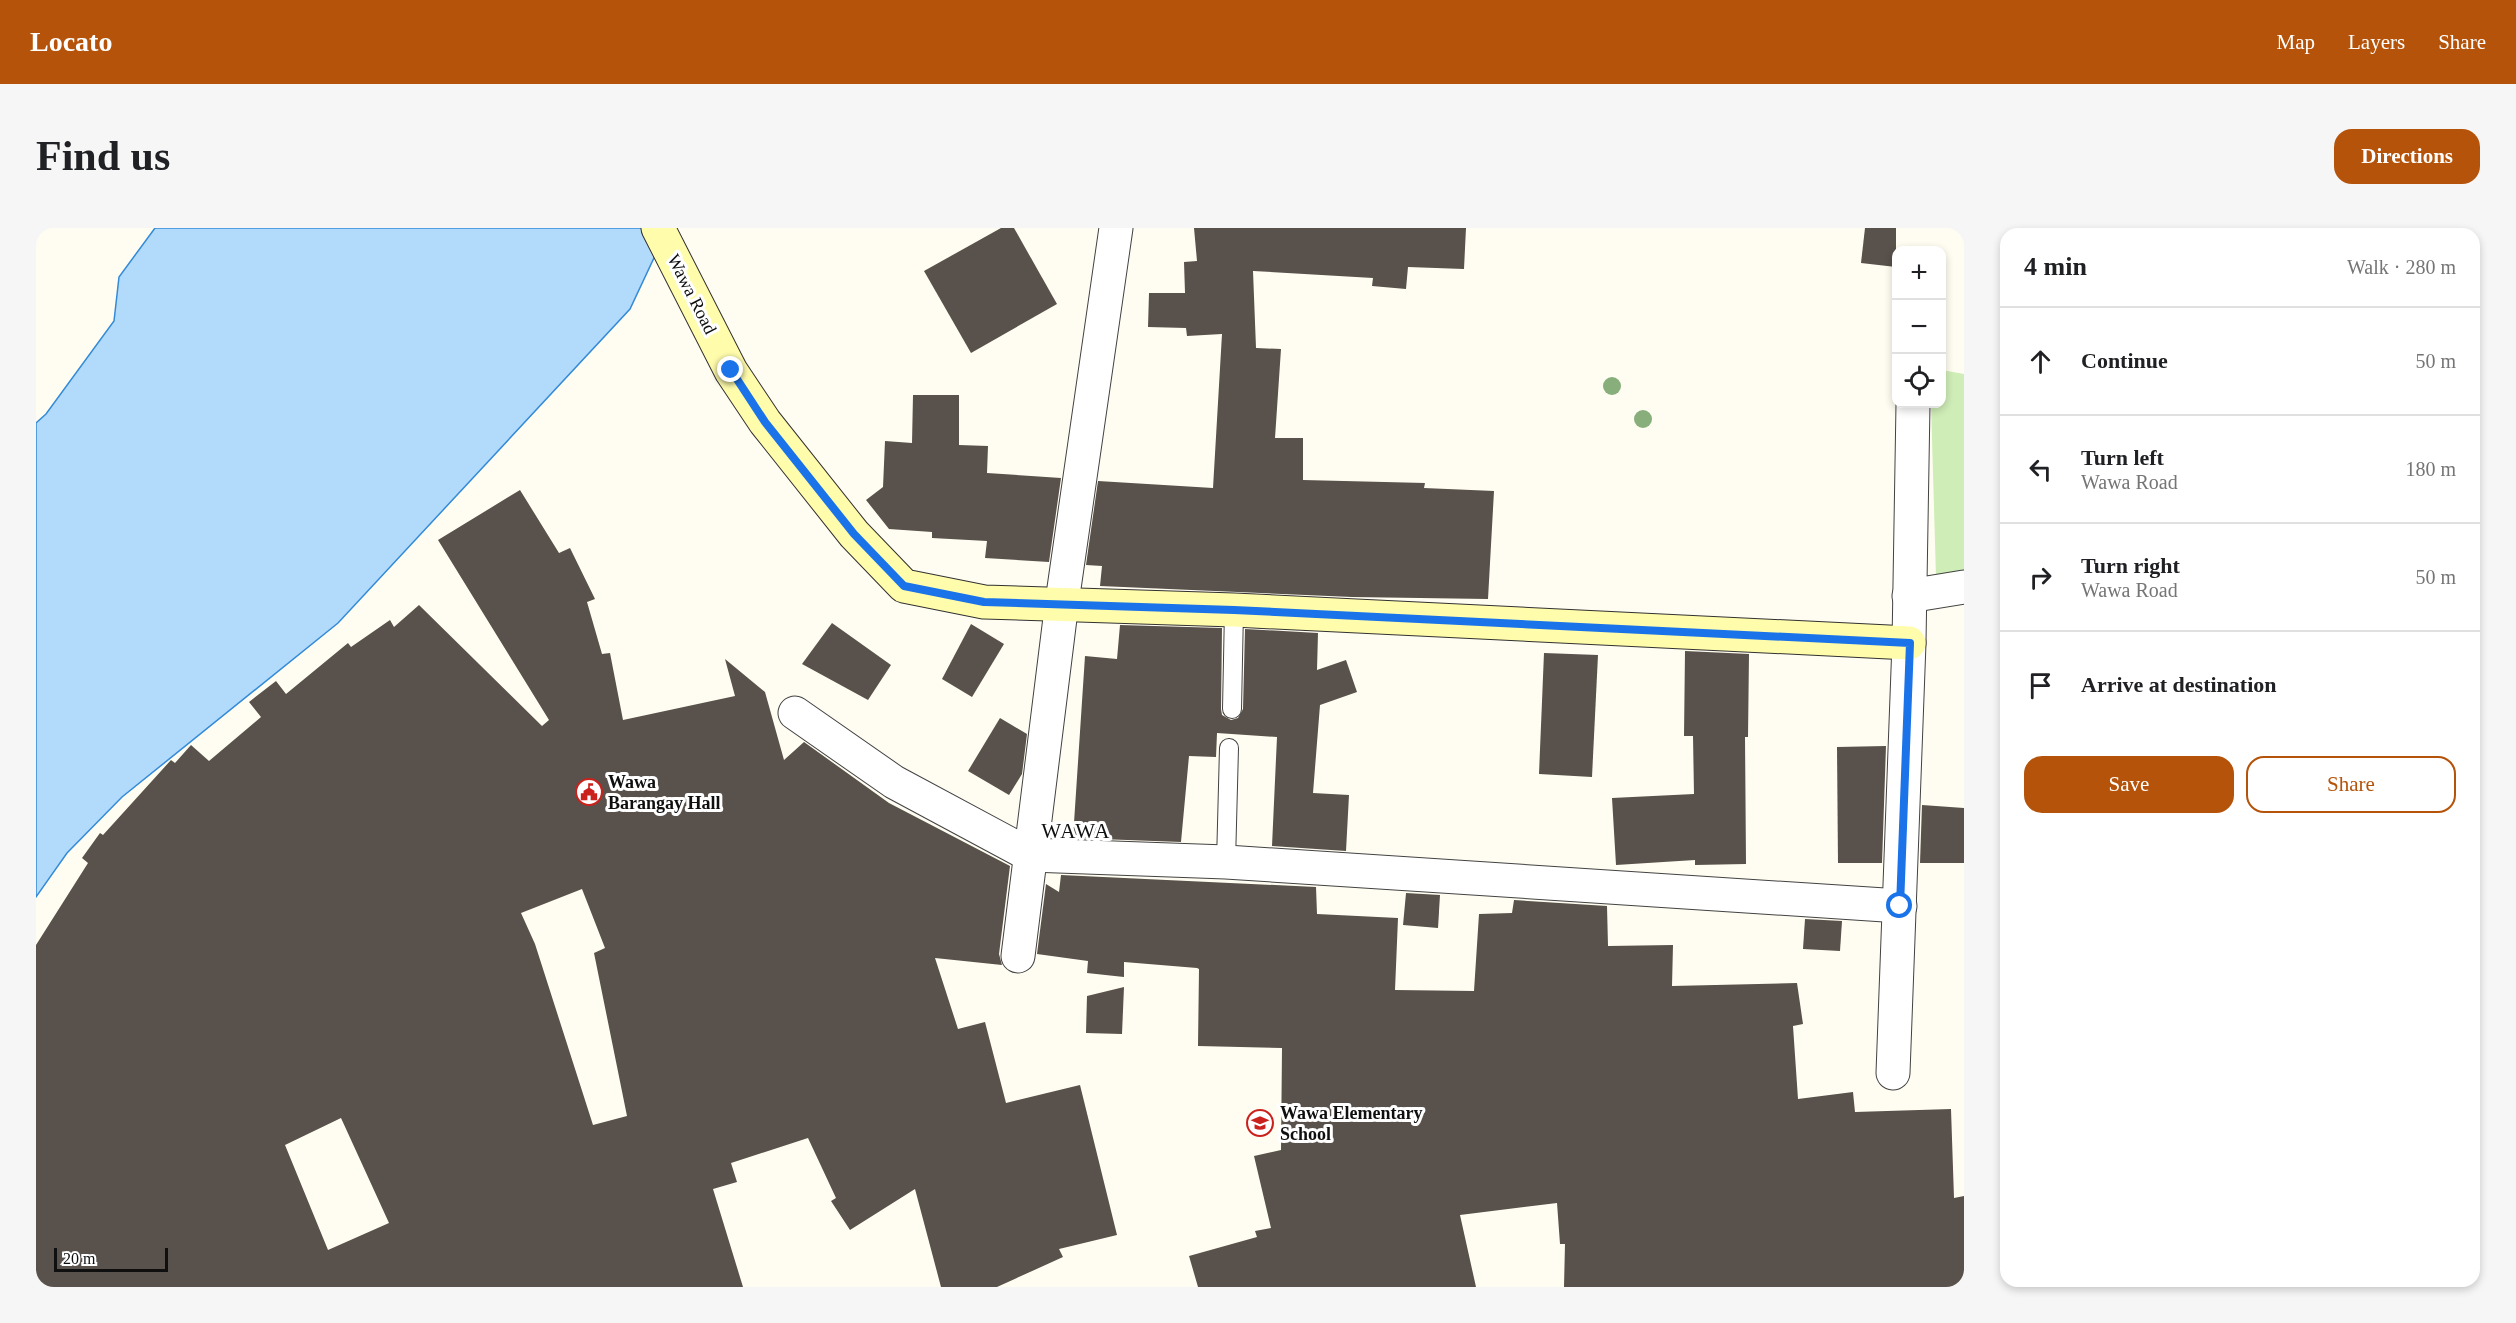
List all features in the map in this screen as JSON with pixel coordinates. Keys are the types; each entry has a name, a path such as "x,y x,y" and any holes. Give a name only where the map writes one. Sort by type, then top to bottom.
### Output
{"street":[{"name":"Wawa Road","path":"658,228 731,370 765,422 854,534 904,586 984,602 1234,610 1910,643"},
{"path":"1017,956 1062,603 1116,228"},
{"path":"1893,1073 1910,643 1913,408"},
{"path":"1909,596 1964,587"},
{"path":"795,714 894,782 1030,855 1226,862 1900,906"}],"lane":[{"path":"1232,709 1234,610"},
{"path":"1226,862 1229,748"}],"green space":[{"path":"1946,371 1964,374 1964,573 1936,577 1931,408 1946,408"}],"water":[{"path":"155,228 668,228 630,309 338,623 122,797 67,853 36,897 36,423 46,414 114,321 119,277"}],"building":[{"path":"1001,228 1014,228 1057,304 971,353 924,271"},
{"path":"1194,228 1466,228 1464,269 1408,267 1406,289 1372,286 1373,278 1253,271 1256,348 1281,349 1275,438 1303,438 1303,480 1425,483 1424,488 1494,491 1488,599 1352,597 1100,586 1102,566 1086,565 1098,481 1213,488 1222,334 1187,336 1186,328 1148,327 1149,293 1185,293 1184,262 1197,261"},
{"path":"1865,228 1896,228 1896,246 1892,246 1892,267 1861,263"},
{"path":"913,395 959,395 959,445 988,446 987,473 1061,478 1049,562 985,558 987,541 932,538 932,532 889,529 866,500 883,487 885,441 912,443"},
{"path":"520,490 559,553 570,548 595,599 587,602 602,654 610,653 623,720 735,696 725,659 765,692 784,760 804,742 889,803 1010,866 999,954 1002,965 935,958 958,1029 985,1022 1006,1103 1080,1085 1117,1235 1059,1249 1063,1257 997,1287 941,1287 915,1189 850,1230 831,1201 836,1198 808,1138 731,1163 737,1182 713,1189 743,1287 36,1287 36,945 88,863 82,858 100,833 103,835 171,760 175,763 191,745 209,761 261,717 249,702 276,681 286,694 348,643 351,647 390,620 394,627 419,605 542,726 549,720 438,540","holes":["582,889 605,948 594,953 627,1116 593,1125 535,944 521,913","341,1118 389,1223 328,1250 285,1145"]},
{"path":"832,623 891,665 868,700 802,664"},
{"path":"971,624 1004,644 972,697 942,679"},
{"path":"1120,625 1222,628 1221,709 1222,715 1231,720 1238,718 1243,709 1245,629 1318,633 1317,670 1346,660 1357,692 1320,705 1313,793 1349,795 1346,851 1272,846 1277,737 1217,733 1216,757 1189,756 1181,842 1073,838 1085,656 1117,659"},
{"path":"1685,651 1749,654 1748,737 1745,737 1746,864 1695,865 1695,860 1616,865 1612,798 1694,794 1693,736 1684,736"},
{"path":"1544,653 1598,655 1592,777 1539,774"},
{"path":"1000,718 1027,734 1022,774 1009,795 968,771"},
{"path":"1886,746 1882,863 1838,863 1837,747"},
{"path":"1922,805 1964,808 1964,863 1920,863"},
{"path":"1061,875 1316,887 1317,914 1398,918 1395,990 1474,991 1479,914 1512,913 1514,900 1607,906 1608,946 1673,945 1672,986 1797,983 1803,1024 1793,1026 1798,1099 1853,1092 1855,1112 1951,1109 1954,1198 1964,1196 1964,1287 1564,1287 1565,1244 1560,1244 1557,1203 1460,1215 1476,1287 1198,1287 1189,1256 1257,1237 1255,1231 1271,1228 1254,1156 1281,1150 1282,1048 1198,1046 1199,969 1197,968 1124,962 1124,977 1087,973 1088,961 1037,954 1046,884 1059,892"},
{"path":"1406,893 1440,895 1438,928 1403,925"},
{"path":"1805,919 1842,921 1840,951 1803,949"},
{"path":"1124,987 1122,1034 1086,1033 1087,996"}],"place":[{"name":"Wawa Barangay Hall","path":"589,792"},
{"name":"Wawa Elementary School","path":"1260,1123"}],"district":[{"name":"WAWA","path":"1076,831"}],"route":[{"path":"731,370 765,422 854,534 904,586 984,602 1234,610 1910,643 1900,906"}]}
